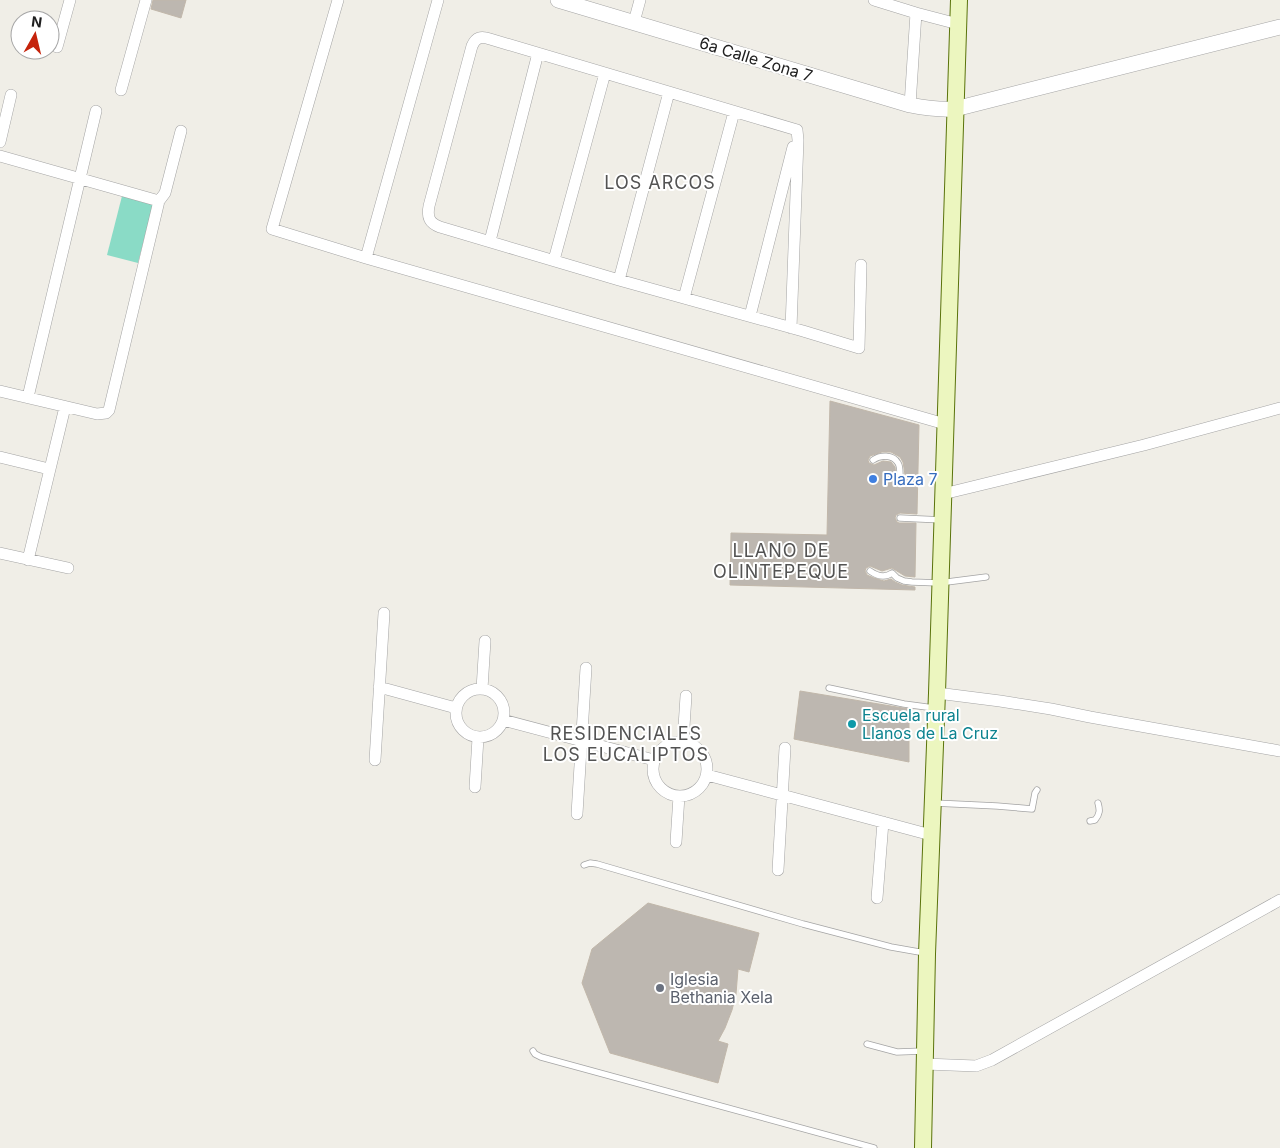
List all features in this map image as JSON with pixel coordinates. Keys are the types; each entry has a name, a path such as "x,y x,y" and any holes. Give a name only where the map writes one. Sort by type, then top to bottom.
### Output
{"main road":[{"path":"922,1148 959,0"}],"street":[{"path":"60,36 70,0"},
{"path":"121,90 146,0"},
{"path":"338,0 272,229 366,258 945,424"},
{"path":"366,258 438,0"},
{"name":"6a Calle Zona 7","path":"558,0 910,105 931,109 955,109 1280,27"},
{"path":"634,22 640,0"},
{"path":"874,0 958,24"},
{"path":"910,105 916,13"},
{"path":"797,130 480,37 474,41 472,46 428,215 435,225 619,280 860,348 861,264"},
{"path":"490,241 538,54"},
{"path":"554,260 605,73"},
{"path":"619,280 668,92"},
{"path":"0,142 11,96"},
{"path":"28,397 96,111"},
{"path":"684,298 734,112"},
{"path":"750,316 797,130"},
{"path":"791,328 797,130"},
{"path":"0,390 97,414 106,413 159,201 165,193 181,131"},
{"path":"0,156 159,201"},
{"path":"28,560 65,406"},
{"path":"943,494 1144,445 1280,408"},
{"path":"0,457 50,469"},
{"path":"0,553 68,568"},
{"path":"375,760 384,613"},
{"path":"482,689 485,641"},
{"path":"577,814 586,668"},
{"path":"379,687 456,708"},
{"path":"482,689 490,691 501,700 504,714 500,728 487,737 478,738 465,733 460,728 455,715 458,701 463,695 469,691 482,689"},
{"path":"683,742 686,696"},
{"path":"936,701 1000,701 1051,708 1090,717 1280,750"},
{"path":"503,720 654,760"},
{"path":"475,788 478,738"},
{"path":"683,742 692,744 700,750 705,758 707,775 703,784 696,791 688,795 671,795 658,786 654,778 652,770 654,760 661,749 668,744 683,742"},
{"path":"778,870 785,748"},
{"path":"707,775 931,834"},
{"path":"676,842 679,796"},
{"path":"877,898 883,822"},
{"path":"925,1058 976,1066 992,1060 1280,900"}],"lane":[{"path":"873,460 881,456 892,458 899,464 900,475"},
{"path":"900,518 942,520"},
{"path":"870,571 884,576 892,573 904,581 939,583 986,577"},
{"path":"829,688 904,704 936,701"},
{"path":"932,803 1032,809 1037,790"},
{"path":"1090,820 1095,820 1098,816 1100,810 1098,803"},
{"path":"584,865 590,863 597,864 803,924 927,954"},
{"path":"867,1044 925,1058"},
{"path":"533,1051 538,1056 550,1060 874,1148"}],"green space":[{"path":"122,196 153,204 138,263 107,255"}],"building":[{"path":"153,0 186,0 181,18 151,9"},
{"name":"Plaza 7","path":"830,401 919,425 917,514 900,513 895,518 899,523 916,523 915,577 905,576 892,568 882,571 870,566 865,571 867,575 874,578 884,581 891,579 902,585 915,587 915,590 730,585 731,533 827,535","holes":["882,452 891,452 900,457 903,462 905,475 903,479 896,478 895,467 891,462 883,461 874,465 869,463 870,456"]},
{"name":"Escuela rural Llanos de La Cruz","path":"800,691 909,709 909,762 794,739"},
{"name":"Iglesia Bethania Xela","path":"648,903 759,933 749,972 738,969 736,994 732,1010 718,1041 728,1044 718,1083 610,1053 582,983 592,949"}],"place":[{"name":"Plaza 7","path":"873,479"},
{"name":"Escuela rural Llanos de La Cruz","path":"852,724"},
{"name":"Iglesia Bethania Xela","path":"660,988"}],"district":[{"name":"LOS ARCOS","path":"660,182"},
{"name":"LLANO DE OLINTEPEQUE","path":"781,560"},
{"name":"RESIDENCIALES LOS EUCALIPTOS","path":"626,743"}]}
